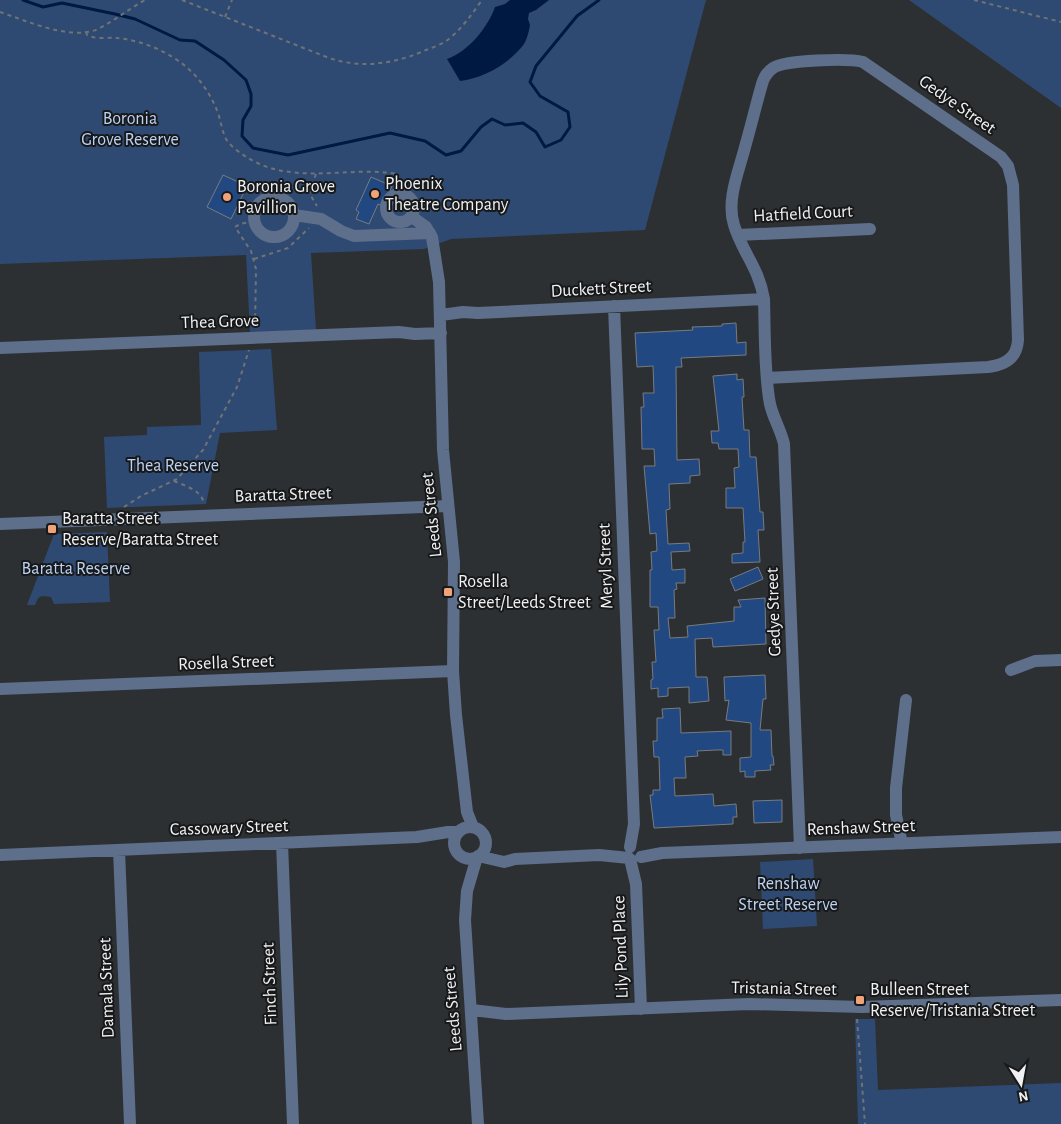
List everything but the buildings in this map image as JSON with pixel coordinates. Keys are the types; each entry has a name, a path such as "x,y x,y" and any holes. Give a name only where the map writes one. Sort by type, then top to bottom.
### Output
{"street":[{"name":"Gedye Street","path":"767,378 998,366 1008,361 1016,352 1018,340 1012,177 1008,166 1001,157 865,63 848,60 783,63 772,68 764,77 735,184 731,212 738,235 756,270 764,299 767,378 770,405 782,437 785,452 800,848"},
{"path":"399,193 408,195 414,203 412,217 404,222 390,218 387,214 386,205 388,201 394,194 399,193"},
{"path":"274,197 290,204 294,215 292,227 277,236 265,235 260,232 254,221 255,210 258,204 263,200 274,197"},
{"path":"294,215 321,219 341,232 354,236 430,233"},
{"path":"412,217 430,233"},
{"name":"Hatfield Court","path":"738,235 870,228"},
{"name":"Leeds Street","path":"430,233 436,255 441,315 443,450 454,562 453,671 467,812 464,830"},
{"name":"Duckett Street","path":"441,315 464,312 478,313 764,299"},
{"name":"Meryl Street","path":"614,306 635,853"},
{"name":"Thea Grove","path":"0,348 399,332 415,334 442,333"},
{"name":"Baratta Street","path":"0,524 448,506"},
{"path":"1011,670 1035,662 1061,660"},
{"name":"Rosella Street","path":"0,689 453,671"},
{"path":"902,844 896,815 896,788 906,700"},
{"path":"417,837 441,840 454,846 462,856 467,858 478,857 486,845 486,840 481,832 464,830 456,836 454,846"},
{"name":"Cassowary Street","path":"0,855 417,837 464,830"},
{"name":"Renshaw Street","path":"478,857 504,862 515,859 635,853 1061,837"},
{"name":"Finch Street","path":"282,843 294,1124"},
{"name":"Renshaw Street","path":"486,845 515,859"},
{"name":"Damala Street","path":"119,850 130,1124"},
{"name":"Lily Pond Place","path":"635,853 641,1009"},
{"name":"Leeds Street","path":"462,856 467,891 466,950 478,1124"},
{"name":"Leeds Street","path":"467,891 478,857"},
{"name":"Tristania Street","path":"472,1016 773,1004 868,1007 1061,1000"}],"path":[{"path":"0,12 66,32 86,32 103,26 144,0"},
{"path":"182,0 329,58 365,65 402,59 439,44 451,37 462,26 482,0"},
{"path":"225,17 232,0"},
{"path":"974,0 1061,22"},
{"path":"86,32 92,37 125,40 151,46 183,64 208,92 228,142 257,163 267,167 306,174 398,174 399,193"},
{"path":"122,508 141,496 174,481 196,459 209,442 239,382 249,348 248,327 255,327 256,324 256,273 250,251 235,228 240,224 254,221"},
{"path":"174,481 200,494 204,505"},
{"path":"857,1018 865,1124"}],"green space":[{"name":"Boronia Grove Reserve","path":"0,0 706,0 645,230 451,239 424,249 311,253 316,330 250,332 246,255 0,264"},
{"path":"909,0 1061,0 1061,108"},
{"name":"Thea Reserve","path":"271,349 277,430 220,433 206,504 107,508 104,437 147,435 147,427 201,425 199,352"},
{"name":"Baratta Reserve","path":"107,532 110,602 54,604 51,597 42,596 38,598 35,605 27,605 54,534"},
{"name":"Renshaw Street Reserve","path":"813,859 817,926 763,929 760,862"},
{"path":"855,1019 875,1019 878,1090 1061,1083 1061,1124 858,1124"}],"shaded area":[{"path":"510,0 549,0 529,13 530,25 526,40 511,58 487,73 460,81 447,59 455,56 470,45 488,23 495,7 505,4"}],"waterway":[{"path":"23,0 43,7 62,3 115,14 135,19 180,40 195,41 224,60 246,80 251,94 251,106 243,120 242,136 253,148 288,155 390,133 425,141 446,155 461,151 481,127 492,119 505,125 523,123 536,132 545,147 561,140 570,127 568,112 540,96 530,82 536,66 577,16 599,0"}],"place":[{"name":"Phoenix Theatre Company","path":"375,194"},
{"name":"Boronia Grove Pavillion","path":"227,197"},
{"name":"Baratta Street Reserve/Baratta Street","path":"52,529"},
{"name":"Rosella Street/Leeds Street","path":"448,592"},
{"name":"Bulleen Street Reserve/Tristania Street","path":"860,1000"}]}
